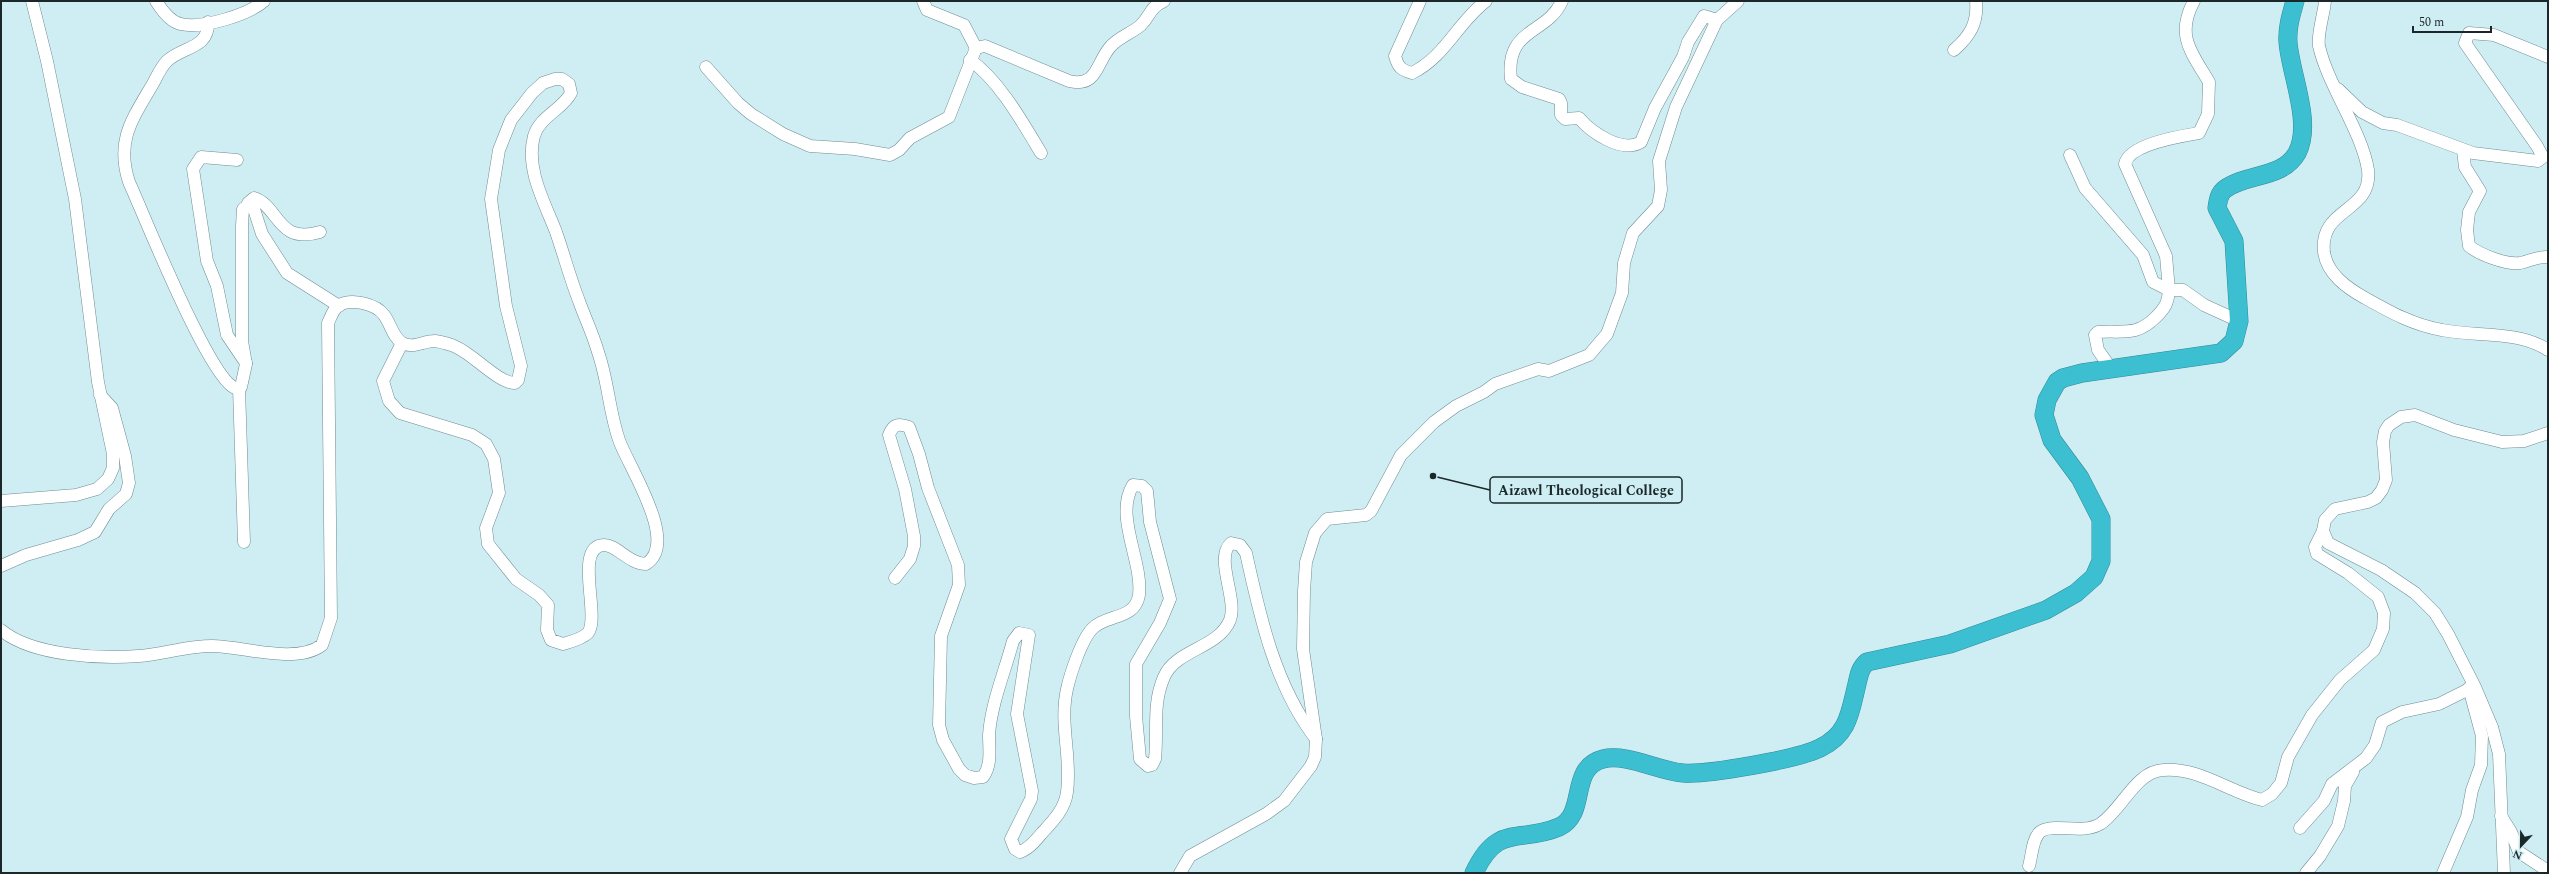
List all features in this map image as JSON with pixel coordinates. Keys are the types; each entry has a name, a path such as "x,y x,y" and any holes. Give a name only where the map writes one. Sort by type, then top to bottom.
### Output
{"highway":[{"path":"1474,873 1481,858 1492,846 1503,839 1558,827 1569,821 1573,816 1580,782 1592,764 1603,759 1615,757 1682,773 1695,773 1743,766 1819,749 1842,732 1847,721 1861,669 1867,662 1950,644 2046,610 2076,593 2094,577 2101,561 2101,519 2080,478 2052,440 2044,415 2047,400 2052,389 2063,378 2221,353 2234,341 2239,321 2234,241 2217,208 2219,196 2225,189 2248,179 2267,175 2288,163 2296,154 2301,143 2298,84 2288,43 2290,17 2295,1"}],"street":[{"path":"1,501 76,495 96,489 108,480 113,468 113,454 100,395 75,199 48,60 32,1"},
{"path":"156,1 164,12 179,24 208,22 250,10 264,1"},
{"path":"923,1 927,10 964,25 976,48"},
{"path":"976,48 985,46 1068,81 1083,83 1092,77 1111,46 1140,25 1152,8 1164,1"},
{"path":"1420,1 1395,56 1398,65 1404,71 1412,73 1426,66 1441,53 1471,12 1486,1"},
{"path":"1562,1 1555,14 1520,40 1510,67 1511,79 1522,87 1559,99 1561,103 1561,115 1565,119 1579,118 1586,126 1607,139 1623,144 1637,145 1642,142 1655,108 1683,57 1688,42 1704,16 1717,20"},
{"path":"1180,873 1190,856 1266,814 1284,801 1311,766 1315,757 1316,739 1303,649 1306,562 1315,533 1327,520 1366,515 1371,511 1401,455 1434,422 1456,406 1484,392 1495,384 1538,369 1549,371 1590,355 1598,346 1612,325 1622,293 1624,263 1633,233 1658,206 1661,190 1659,161 1676,107 1717,20 1738,1"},
{"path":"1954,50 1966,40 1973,28 1976,19 1976,1"},
{"path":"2112,370 2098,350 2095,335 2098,332 2124,332 2146,328 2165,308 2169,290 2166,256 2125,164 2129,156 2142,147 2199,133 2206,121 2209,82 2198,68 2186,40 2187,20 2194,1"},
{"path":"2325,1 2319,45 2335,87 2363,151 2368,172 2366,189 2359,200 2333,219 2326,230 2324,254 2336,277 2349,289 2385,311 2419,325 2443,331 2527,340 2548,350"},
{"path":"208,22 206,37 165,63 131,122 125,141 125,168 180,299 220,370 231,386 239,388"},
{"path":"2335,87 2362,112 2382,123 2397,125 2463,150 2541,161 2543,158 2509,103 2466,49 2465,43 2469,34 2494,35 2548,58"},
{"path":"706,67 743,108 800,143 816,147 855,149 890,155 899,150 910,138 949,118 970,60 976,48"},
{"path":"970,60 980,66 992,80 1041,153"},
{"path":"1,630 16,641 46,650 114,656 138,656 211,646 288,654 310,651 322,645 330,618 328,323 339,306 353,302 378,309 385,315 394,335 402,343 411,346 435,341 454,346 467,352 507,381 515,384 518,380 521,366 506,306 491,199 499,150 511,120 522,104 543,83 555,78 562,79 569,84 571,93 565,101 547,117 534,136 533,155 536,179 542,202 555,231 599,352 618,438 652,511 657,538 654,555 646,564 633,561 607,546 601,546 593,552 588,562 592,622 585,635 563,644 551,640 547,630 548,605 539,595 516,579 491,550 485,536 486,528 499,493 494,460 486,444 472,435 400,413 389,401 383,381 402,343"},
{"path":"2463,150 2465,168 2480,191 2469,212 2467,230 2469,246 2486,255 2518,263 2538,257 2548,257"},
{"path":"2070,156 2086,188 2143,255 2154,282 2169,290 2183,290 2204,305 2239,321"},
{"path":"237,160 201,157 193,168 207,261 217,286 227,335 246,364"},
{"path":"244,542 239,388 243,384 246,364 242,341 241,248 243,209 251,200 257,199 271,211 282,226 308,235 320,232"},
{"path":"247,204 253,206 262,234 287,273 339,306"},
{"path":"1,566 26,555 78,540 94,532 109,510 126,494 129,483 125,456 112,408 100,395"},
{"path":"2029,866 2035,839 2039,833 2049,828 2082,830 2098,825 2144,777 2158,770 2170,769 2214,780 2262,800 2276,790 2288,757 2312,715 2340,680 2374,650 2384,620 2384,613 2378,597 2348,573 2317,554 2316,547 2323,531 2325,520 2335,509 2368,502 2376,498 2382,490 2386,480 2384,442 2385,431 2389,425 2401,417 2415,415 2454,430 2502,442 2524,441 2548,433"},
{"path":"895,578 910,559 914,546 905,489 889,435 894,426 898,424 909,427 919,454 928,488 958,565 959,585 941,636 938,725 948,751 965,775 974,778 983,777 986,772 989,764 990,724 1014,641 1019,633 1028,635 1017,714 1032,791 1031,799 1011,839 1016,849 1020,852 1031,845 1057,817 1068,792 1064,708 1067,688 1084,642 1092,628 1099,623 1130,611 1139,596 1139,570 1131,549 1127,503 1132,485 1142,486 1147,491 1150,522 1170,599 1160,623 1136,664 1137,747 1142,763 1152,765 1155,759 1155,714 1167,672 1177,661 1219,635 1230,620 1231,602 1224,555 1225,550 1231,543 1240,545 1246,553 1260,618 1271,649 1300,717 1316,739"},
{"path":"2323,531 2328,542 2386,573 2415,593 2435,613 2467,671 2492,727 2499,754 2500,814 2504,873"},
{"path":"2444,873 2467,817 2472,790 2481,765 2482,736 2467,671"},
{"path":"2300,828 2324,801 2332,784 2357,766 2370,753 2375,745 2382,722 2389,716 2434,705 2470,689"},
{"path":"2306,873 2320,856 2338,826 2344,801 2345,786 2357,766"},
{"path":"2500,814 2511,832 2519,852 2548,872"}],"place":[{"name":"Aizawl Theological College","path":"1433,476"}]}
